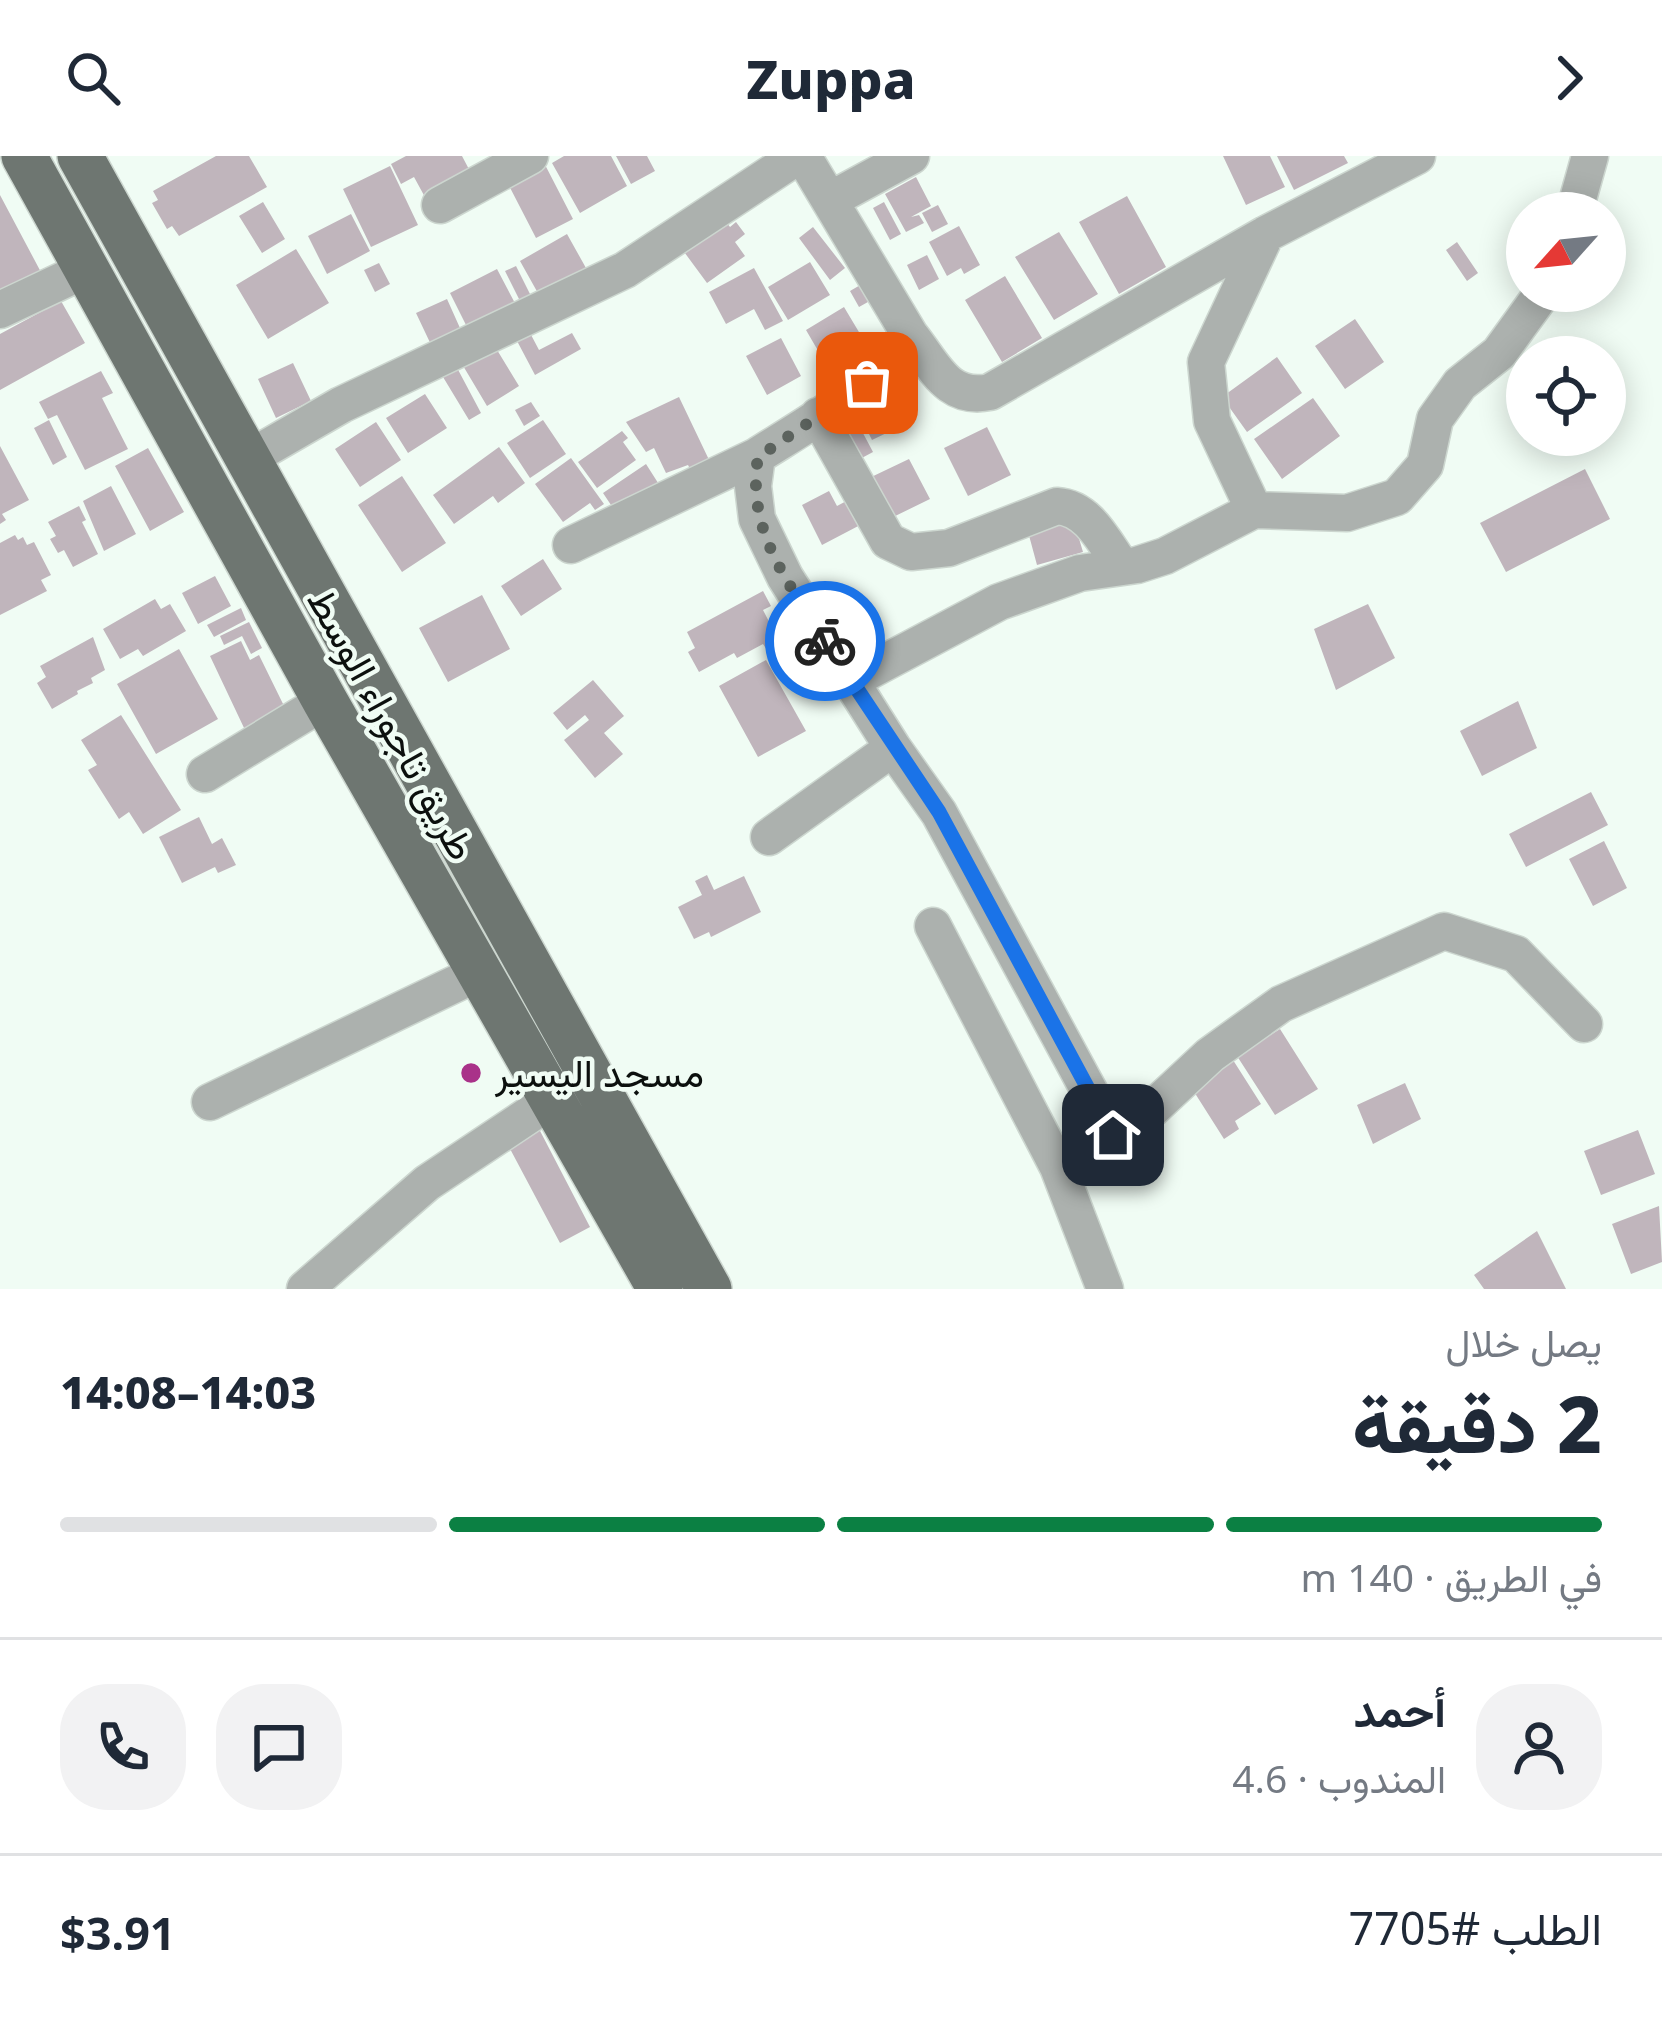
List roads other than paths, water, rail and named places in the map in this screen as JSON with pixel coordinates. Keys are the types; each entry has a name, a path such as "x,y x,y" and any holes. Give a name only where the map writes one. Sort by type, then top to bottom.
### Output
{"main road":[{"path":"24,156 478,973 660,1289"},
{"name":"طريق تاجوراء الوسط","path":"80,156 709,1289"}],"street":[{"path":"440,205 530,156"},
{"path":"246,460 341,405 625,270 801,156 832,199 910,335 956,392 970,396 990,392 1266,234 1417,156"},
{"path":"832,199 911,156"},
{"path":"1580,192 1590,156"},
{"path":"1254,509 1212,421 1206,362 1266,234"},
{"path":"0,310 87,269"},
{"path":"850,681 999,602 1069,576 1165,556 1254,509 1347,514 1397,497 1425,465 1435,419 1460,384 1498,352 1528,312"},
{"path":"571,545 758,457 905,350 910,335"},
{"path":"818,416 888,542 911,552 949,548 1057,506 1071,507 1083,513 1122,567"},
{"path":"758,457 753,486 757,519 785,578 892,748 939,812 1113,1135"},
{"path":"205,774 326,701"},
{"path":"769,837 892,748"},
{"path":"932,926 1058,1167 1105,1289"},
{"path":"1058,1167 1152,1108 1210,1055 1281,1004 1444,931 1516,954 1584,1024"},
{"path":"210,1102 478,973"},
{"path":"319,1285 427,1184 590,1076"}],"place":[{"name":"مسجد اليسير","path":"471,1073"}]}
